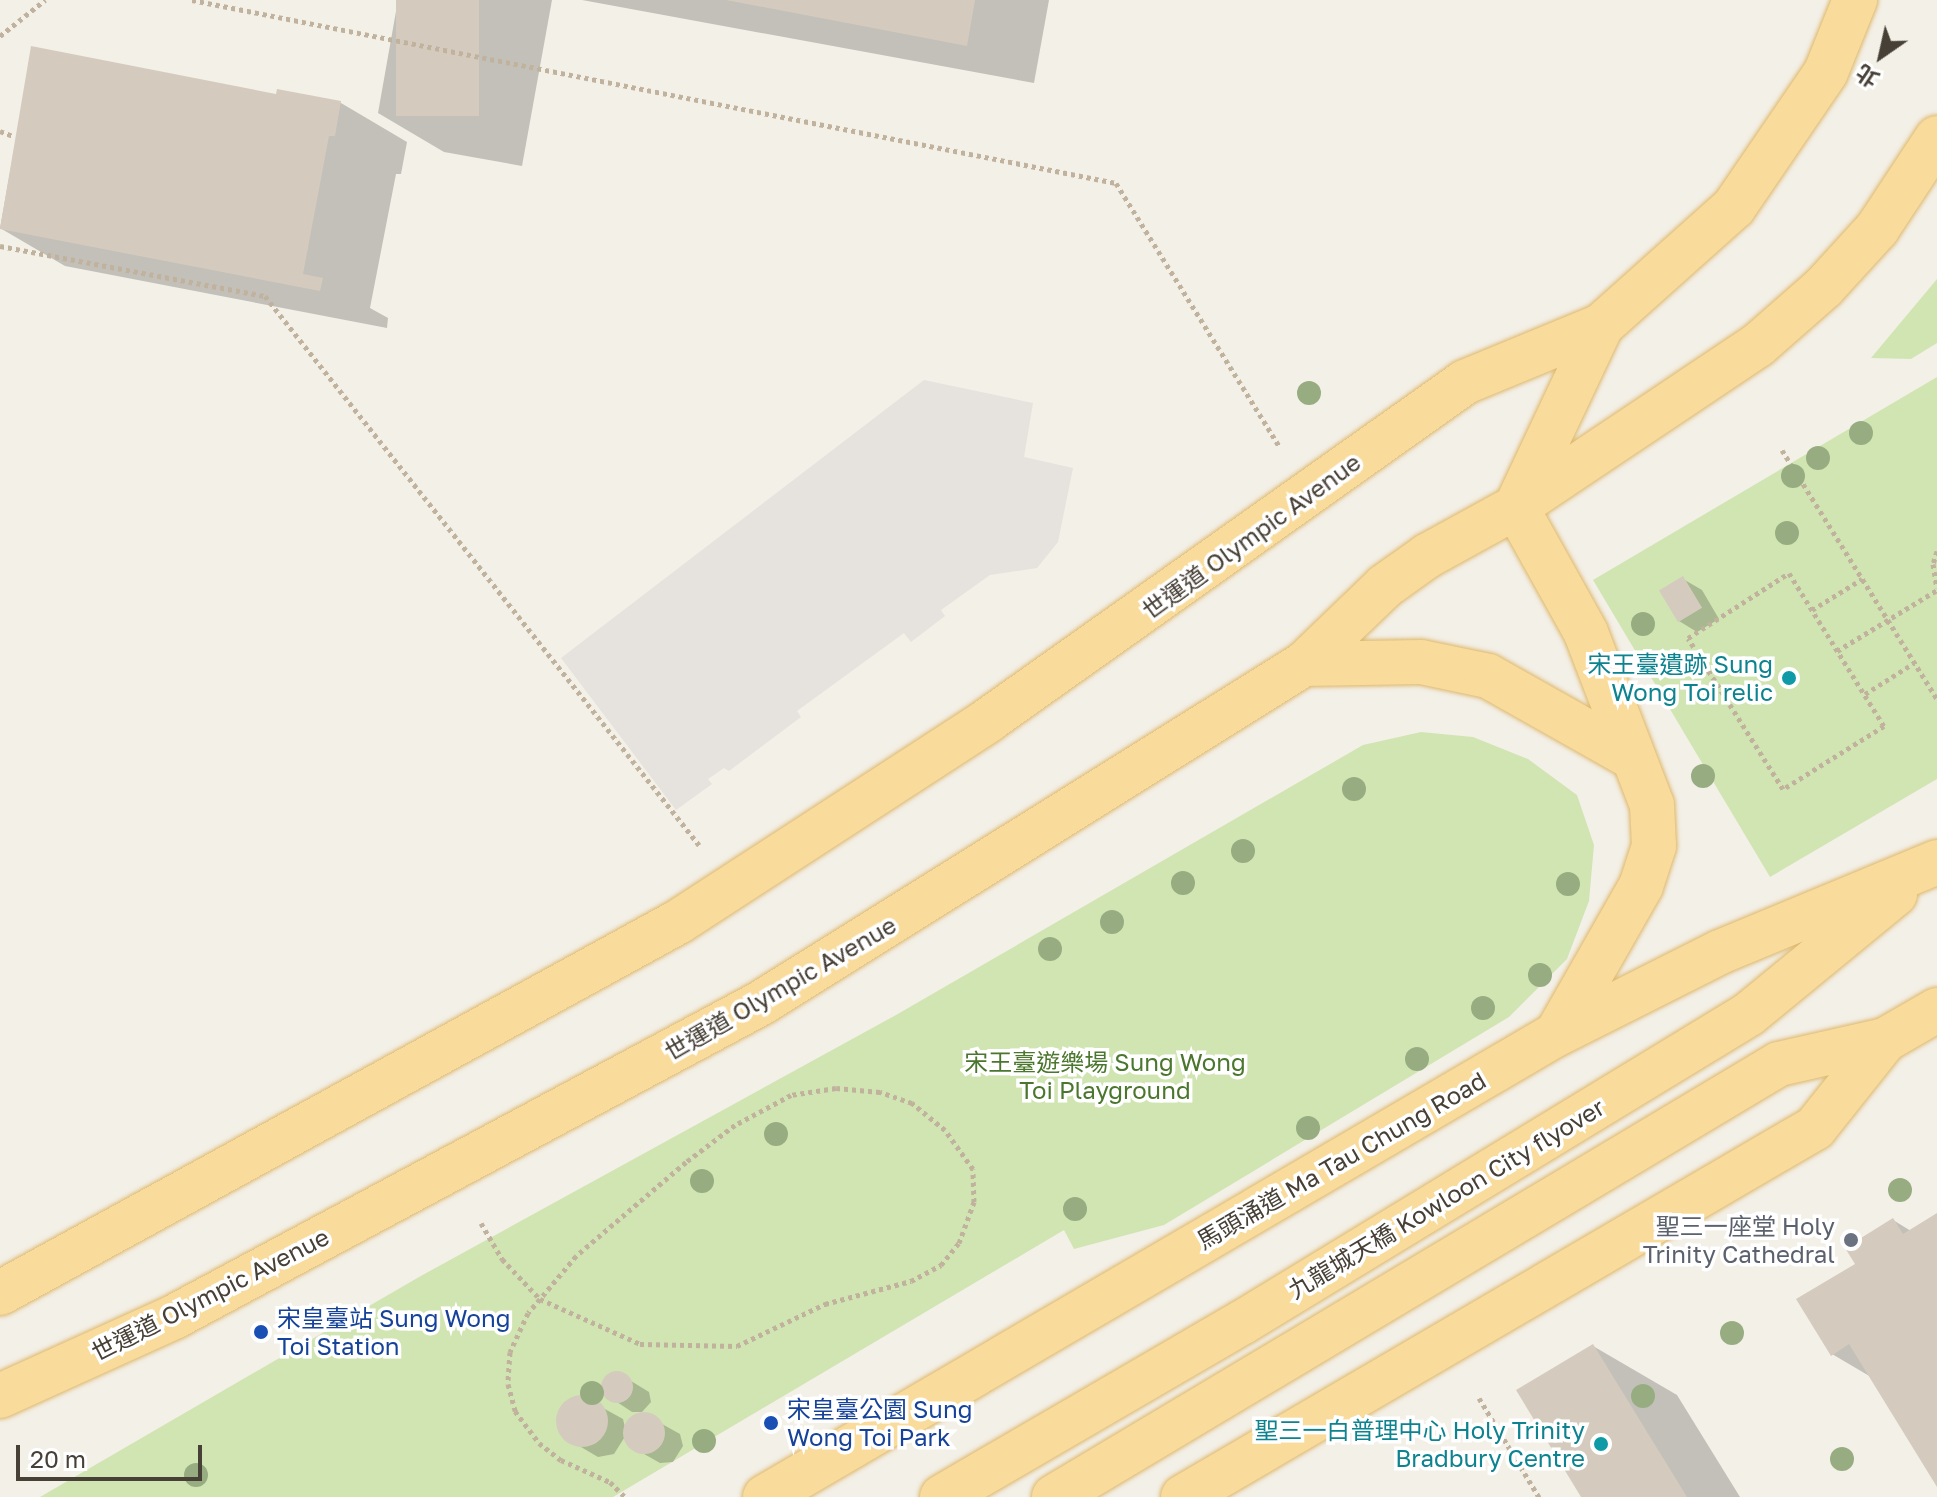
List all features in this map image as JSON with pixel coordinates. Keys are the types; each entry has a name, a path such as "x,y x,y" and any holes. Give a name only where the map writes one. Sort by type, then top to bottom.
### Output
{"main road":[{"path":"1555,1035 1617,933 1654,846 1652,805 1630,756 1586,633 1516,507 1601,326 1734,207 1826,72 1855,0"},
{"name":"世運道 Olympic Avenue","path":"0,1396 174,1317 761,1003 1304,664 1385,586 1516,507 1677,403 1769,335 1877,229 1937,138"},
{"name":"世運道 Olympic Avenue","path":"0,1293 691,914 987,721 1465,382 1601,326"},
{"path":"1304,664 1421,662 1488,676 1630,756"},
{"name":"馬頭涌道 Ma Tau Chung Road","path":"765,1497 1555,1035 1720,952 1932,864"},
{"name":"九龍城天橋 Kowloon City flyover","path":"942,1497 1243,1322 1749,1014 1932,864"},
{"path":"1054,1497 1779,1064 1885,1040 1937,1010"},
{"path":"1183,1497 1815,1128 1885,1040"}],"path":[{"path":"0,36 45,0"},
{"path":"192,0 1116,183 1281,449"},
{"path":"0,131 13,136"},
{"path":"0,246 265,296 710,858"},
{"path":"1782,450 1937,699"},
{"path":"1837,651 1937,589 1933,564 1937,551"},
{"path":"1789,573 1837,651 1884,726 1783,789 1688,638 1789,573"},
{"path":"1812,610 1862,579"},
{"path":"1865,694 1914,663"},
{"path":"481,1223 502,1259 540,1299 640,1344 737,1346 825,1304 911,1281 941,1265 959,1243 974,1202 973,1169 945,1130 912,1103 880,1092 836,1088 791,1095 735,1125 686,1162 576,1256 540,1299 510,1352 508,1384 515,1411 539,1443 561,1460 610,1482 625,1497"},
{"path":"1479,1398 1539,1497"}],"shaded area":[{"path":"924,380 1033,403 1024,457 1073,468 1058,542 1037,568 990,575 941,610 945,616 911,642 904,633 797,711 801,717 729,771 724,768 708,779 712,784 676,810 561,658"}],"green space":[{"path":"1937,279 1937,343 1911,359 1871,358"},
{"path":"1937,377 1937,779 1770,877 1593,580"},
{"name":"宋王臺遊樂場 Sung Wong Toi Playground","path":"1421,732 1473,737 1528,759 1577,795 1594,845 1589,901 1567,959 1509,1017 1164,1225 1074,1249 1064,1230 613,1497 40,1497 419,1277 896,1015 1363,745"}],"building":[{"path":"396,0 479,0 479,116 396,116"},
{"path":"726,0 975,0 967,46"},
{"path":"31,46 276,94 277,89 341,101 335,136 329,136 303,274 323,278 320,291 0,229"},
{"path":"1683,576 1702,608 1678,622 1659,590"},
{"name":"聖三一座堂 Holy Trinity Cathedral","path":"1937,1213 1937,1487 1849,1344 1831,1356 1796,1299 1855,1264 1845,1248 1893,1218 1903,1234"},
{"name":"聖三一白普理中心 Holy Trinity Bradbury Centre","path":"1593,1344 1687,1497 1581,1497 1516,1390"},
{"path":"617,1371 628,1376 633,1387 628,1398 617,1403 606,1398 601,1387 606,1376"},
{"path":"582,1395 601,1402 608,1421 601,1440 582,1447 563,1440 556,1421 563,1402"},
{"path":"644,1412 659,1418 665,1433 659,1448 644,1454 629,1448 623,1433 629,1418"}],"place":[{"name":"宋王臺遺跡 Sung Wong Toi relic","path":"1789,678"},
{"name":"聖三一座堂 Holy Trinity Cathedral","path":"1851,1240"},
{"name":"宋皇臺站 Sung Wong Toi Station","path":"261,1332"},
{"name":"宋皇臺公園 Sung Wong Toi Park","path":"771,1423"},
{"name":"聖三一白普理中心 Holy Trinity Bradbury Centre","path":"1601,1444"}]}
